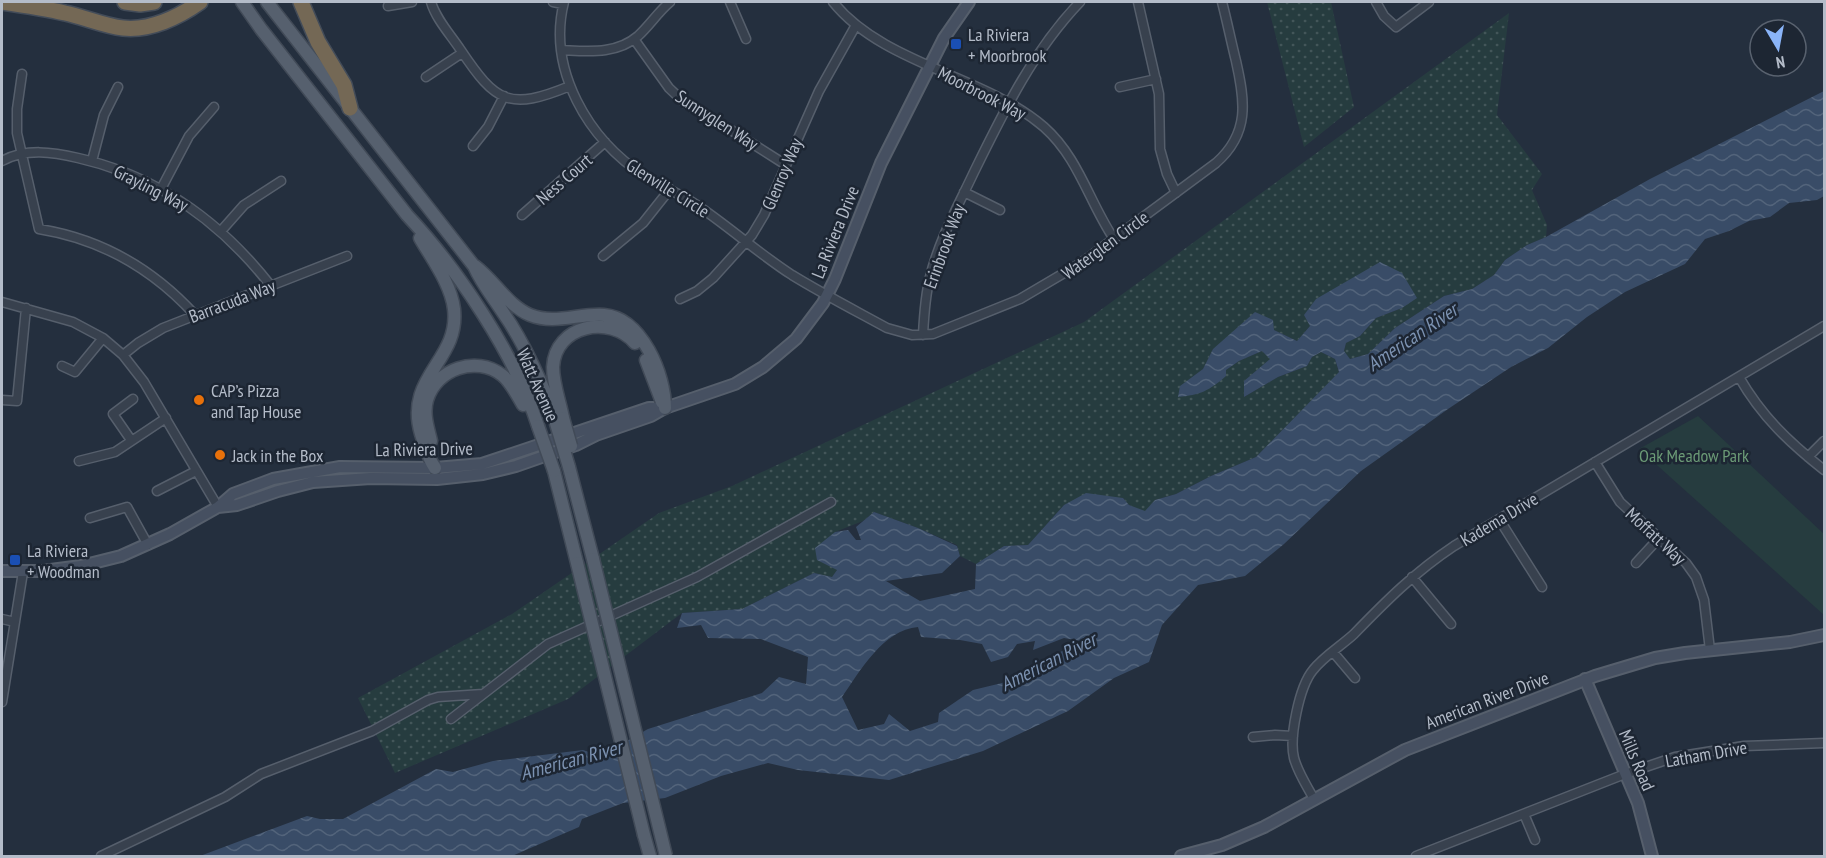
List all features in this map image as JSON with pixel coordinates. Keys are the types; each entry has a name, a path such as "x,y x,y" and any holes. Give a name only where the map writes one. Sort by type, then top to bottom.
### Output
{"highway":[{"path":"2,2 54,10 132,29 164,22 196,5"},
{"path":"125,2 140,4 154,2"},
{"path":"301,2 318,42 344,85 350,108"}],"main road":[{"name":"Watt Avenue","path":"242,2 407,215 428,237 483,316 531,402 554,471 648,856"},
{"name":"Watt Avenue","path":"267,2 474,266 481,282 504,314 520,342 559,419"},
{"path":"407,215 442,278 454,309 454,326 449,344 423,386 416,411 428,458 435,468"},
{"path":"474,266 489,276 515,305 531,315 549,319 604,315 620,319 640,336 650,352 665,391 665,408"},
{"path":"665,408 657,394 645,359 630,337 606,327 589,327 570,335 561,344 553,366 559,419 666,856"},
{"path":"435,468 435,457 425,412 432,388 450,371 464,366 482,366 496,371 514,389 538,426"}],"street":[{"path":"388,6 412,2"},
{"path":"431,2 437,16 487,86 504,96 522,100 532,99 570,86"},
{"name":"Glenville Circle","path":"553,2 564,3 560,28 561,50 570,86 588,120 605,142 634,168 701,207 793,275 827,295"},
{"path":"561,50 603,51 619,47 634,39 670,2"},
{"path":"730,2 746,39"},
{"path":"833,2 856,25 888,45 930,65"},
{"name":"La Riviera Drive","path":"218,507 237,505 278,490 313,482 343,479 437,479 483,474 516,466 576,445 596,435 651,417 665,408 735,384 763,367 796,339 811,321 827,295 881,163 944,38 969,2"},
{"name":"Erinbrook Way","path":"923,336 925,301 930,275 949,223 1024,75 1063,21 1080,2"},
{"path":"1138,2 1160,104 1160,149 1167,174 1176,193"},
{"name":"Waterglen Circle","path":"827,295 892,330 923,336 943,332 1020,299 1061,276 1114,239 1220,160 1233,144 1243,114 1243,93 1222,2"},
{"path":"1376,2 1384,16 1396,27 1429,2"},
{"name":"Glenroy Way","path":"680,299 705,286 746,241 764,215 819,91 856,25"},
{"name":"Sunnyglen Way","path":"634,39 669,88 686,104 786,165"},
{"path":"426,77 462,52"},
{"name":"Moorbrook Way","path":"930,65 1008,103 1043,127 1063,148 1082,177 1099,215 1114,239"},
{"path":"22,74 16,121 21,154 39,229 85,240 131,261 172,292 195,315"},
{"path":"1120,87 1156,79"},
{"path":"92,161 104,115 118,87"},
{"path":"473,146 488,127 504,96"},
{"path":"161,189 189,136 214,107"},
{"name":"Ness Court","path":"522,215 605,142"},
{"name":"Grayling Way","path":"2,161 21,154 49,153 92,161 125,172 161,189 194,210 221,231 253,262 271,285"},
{"path":"221,231 244,205 280,181"},
{"path":"603,256 643,223 670,189"},
{"name":"Erinbrook Way","path":"964,192 1000,210"},
{"name":"Barracuda Way","path":"123,355 150,335 195,315 347,256"},
{"path":"2,302 73,322 103,338 123,355 144,382 218,507"},
{"path":"2,400 17,400 26,308"},
{"name":"Kadema Drive","path":"1314,799 1297,768 1293,753 1293,736 1305,683 1316,666 1412,577 1454,546 1824,326"},
{"path":"62,366 75,372 103,338"},
{"path":"1740,377 1771,423 1824,470"},
{"path":"131,440 113,414 134,399"},
{"name":"La Riviera Drive","path":"2,571 43,571 81,566 121,556 148,545 218,507 233,494 263,482 340,467 435,468 482,464 648,408 665,408"},
{"path":"79,461 115,452 166,418"},
{"path":"1808,457 1824,441"},
{"name":"Moffatt Way","path":"1595,462 1620,502 1686,563 1696,577 1704,600 1710,650"},
{"path":"278,490 286,482 310,476 320,470"},
{"path":"157,491 196,471"},
{"path":"451,719 548,644 697,577 831,502"},
{"path":"90,518 127,507 148,545"},
{"path":"1499,519 1542,587"},
{"path":"1636,563 1659,538"},
{"path":"2,702 3,676 23,572"},
{"path":"1412,577 1451,624"},
{"path":"2,619 15,622"},
{"name":"American River Drive","path":"1181,856 1213,853 1405,750 1585,679 1655,658 1790,642 1824,635"},
{"path":"1333,652 1355,678"},
{"name":"Mills Road","path":"1585,679 1644,820 1652,856"},
{"path":"100,856 225,797 261,774 372,731 428,700 438,697 483,694"},
{"path":"1253,737 1293,736"},
{"name":"Latham Drive","path":"1416,856 1625,774 1675,758 1728,747 1824,743"},
{"path":"1524,814 1534,840"}],"green space":[{"path":"1267,2 1331,2 1354,107 1304,147"},
{"path":"1509,13 1497,115 1542,174 1532,190 1547,225 1546,237 1527,245 1505,260 1494,275 1472,289 1444,296 1395,328 1368,354 1350,359 1344,352 1346,343 1360,336 1376,318 1402,308 1310,326 1297,341 1274,330 1213,349 1203,369 1181,386 1226,376 1226,370 1239,361 1262,351 1271,359 1244,381 1244,397 1278,377 1307,366 1312,357 1321,352 1335,359 1339,373 1256,457 1176,494 1155,500 1145,512 1129,505 1123,498 1064,505 1028,545 1004,546 976,564 960,556 957,545 874,512 863,521 835,532 837,570 832,577 814,573 742,609 682,613 568,699 395,773 358,698 512,614 659,513 732,486 1084,322"},
{"name":"Oak Meadow Park","path":"1698,416 1824,534 1824,615 1639,449"}],"water":[{"name":"American River","path":"1824,91 1824,196 1817,200 1789,203 1770,217 1749,221 1705,239 1685,264 1625,292 1587,317 1548,348 1511,367 1361,471 1284,544 1245,576 1198,585 1162,625 1149,662 1114,678 1068,711 983,751 889,780 798,770 768,763 721,776 665,798 623,803 582,819 579,827 512,856 200,856 307,816 320,819 343,819 436,769 453,772 493,761 583,750 601,756 648,729 762,693 779,677 806,684 808,657 761,639 708,638 701,625 677,628 682,613 742,609 814,573 832,577 837,570 817,560 815,548 835,532 848,530 856,540 861,540 856,527 874,512 918,528 957,546 960,556 942,573 886,581 920,601 975,589 976,564 1004,546 1028,545 1064,505 1086,493 1123,498 1129,505 1145,511 1155,500 1176,494 1256,457 1339,372 1335,359 1321,352 1312,357 1307,366 1278,377 1244,397 1244,381 1270,359 1262,351 1239,361 1226,370 1226,376 1209,389 1178,397 1180,386 1203,369 1213,349 1255,312 1273,320 1274,330 1297,341 1310,326 1304,315 1316,299 1380,262 1402,273 1417,298 1402,308 1376,318 1360,336 1346,343 1344,351 1350,359 1368,354 1395,328 1444,296 1472,289 1494,275 1505,260 1527,245 1546,237 1650,179","holes":["918,627 921,637 982,644 991,662 1008,657 1017,644 1035,641 1033,650 1064,638 1081,641 1002,683 973,690 939,713 938,722 910,731 889,714 884,724 858,730 842,697 865,664 883,644 905,630"]}],"place":[{"name":"La Riviera + Moorbrook","path":"956,44"},
{"name":"CAP’s Pizza and Tap House","path":"199,400"},
{"name":"Jack in the Box","path":"220,455"},
{"name":"La Riviera + Woodman","path":"15,560"}]}
